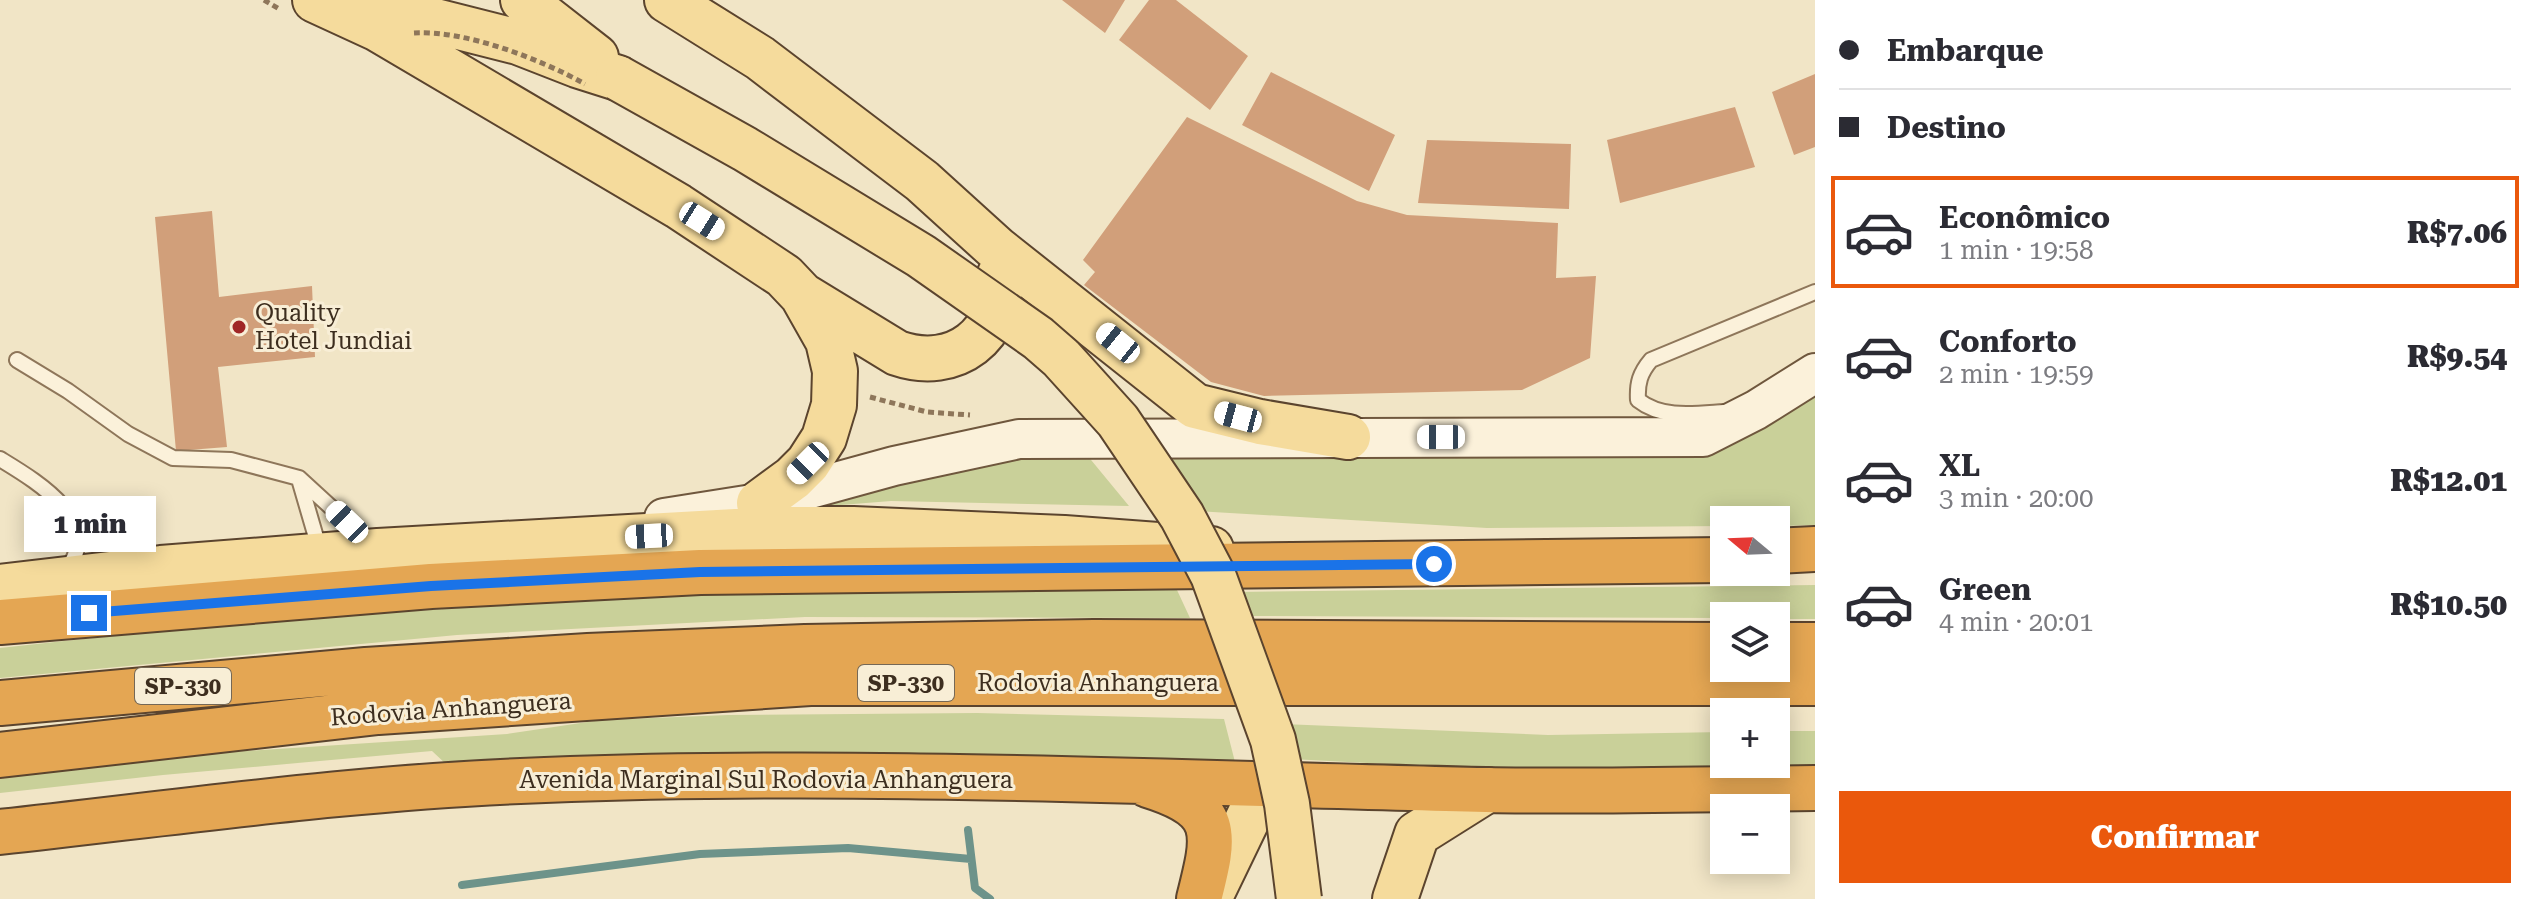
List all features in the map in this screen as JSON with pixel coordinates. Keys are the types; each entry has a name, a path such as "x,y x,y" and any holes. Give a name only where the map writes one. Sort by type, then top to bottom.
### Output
{"highway":[{"path":"1790,550 1815,549"},
{"path":"0,622 431,586 700,572 1710,558"},
{"path":"1790,560 1815,560"},
{"name":"Rodovia Anhanguera","path":"0,703 366,670 805,647 1094,642 1710,645"},
{"path":"1790,645 1815,645"},
{"name":"Rodovia Anhanguera","path":"0,755 378,712 810,683 1815,683"},
{"name":"Avenida Marginal Sul Rodovia Anhanguera","path":"0,832 384,790 543,780 763,775 1130,780 1487,790 1815,788"},
{"path":"1130,780 1177,794 1199,808 1209,829 1209,858 1199,899"}],"main road":[{"path":"315,0 378,29 652,190 751,252 784,276 802,295 828,341 835,371 834,405 824,438 808,463 759,503"},
{"path":"354,0 518,42 577,65 602,81 745,149 921,256 1049,348 1086,383 1118,421 1182,516 1213,575 1273,740 1287,804 1299,899"},
{"path":"523,0 586,48 602,81"},
{"path":"667,0 773,67 922,181 997,249 1195,406 1260,422 1348,437"},
{"path":"802,295 897,353 911,358 942,358 970,345 991,322 1001,292 997,249"},
{"path":"495,544 759,503 894,466 1019,439 1703,437 1756,410 1815,373"},
{"path":"0,587 161,568 378,551 771,529 853,529 1064,538 1403,564"},
{"path":"1209,899 1265,783"},
{"path":"1395,899 1417,834 1487,790"}],"lane":[{"path":"1756,410 1673,414 1650,410 1638,400 1637,386 1651,360 1815,292"},
{"path":"17,360 68,391 128,434 173,458 231,460 299,478 378,551"},
{"path":"0,459 45,488 70,514 78,542 71,564 58,581"},
{"path":"299,478 321,556"}],"path":[{"path":"414,33 429,32 482,43 559,70 602,81"}],"green space":[{"path":"1815,385 1815,525 1790,526 1790,506 1710,506 1710,526 1487,528 1196,511 1161,458 1699,445"},
{"path":"1082,449 1129,506 891,501 778,510 939,467"},
{"path":"1815,585 1815,619 1790,619 1790,602 1710,602 1710,618 1249,616 1236,592 1790,586"},
{"path":"977,586 1177,590 1190,618 805,617 457,635 0,678 0,648 122,635 366,614 610,599"},
{"path":"977,713 1224,719 1235,762 447,765 432,751 0,793 0,765 160,745 229,752 507,734 601,720 728,715"},
{"path":"1283,724 1548,735 1710,732 1710,773 1424,766 1291,759"},
{"path":"1790,731 1815,731 1815,775 1790,774"}],"building":[{"path":"1062,0 1125,0 1105,33"},
{"path":"1149,0 1176,0 1248,56 1210,110 1119,40"},
{"path":"1271,72 1395,135 1369,191 1242,125"},
{"path":"1815,74 1815,147 1794,155 1772,92"},
{"path":"1735,107 1755,167 1620,203 1607,140"},
{"path":"1187,117 1357,201 1407,215 1558,223 1556,278 1596,276 1590,358 1522,390 1264,396 1211,382 1084,285 1095,272 1083,260"},
{"path":"1427,140 1571,144 1569,209 1418,203"},
{"name":"Quality Hotel Jundiai","path":"212,211 219,297 312,286 315,357 218,367 227,447 176,451 155,217"}],"waterway":[{"path":"968,830 975,888 990,899"},
{"path":"462,885 700,854 848,848 971,859"}],"place":[{"name":"Quality Hotel Jundiai","path":"239,327"}],"route":[{"path":"89,613 431,586 700,572 1434,564"}]}
